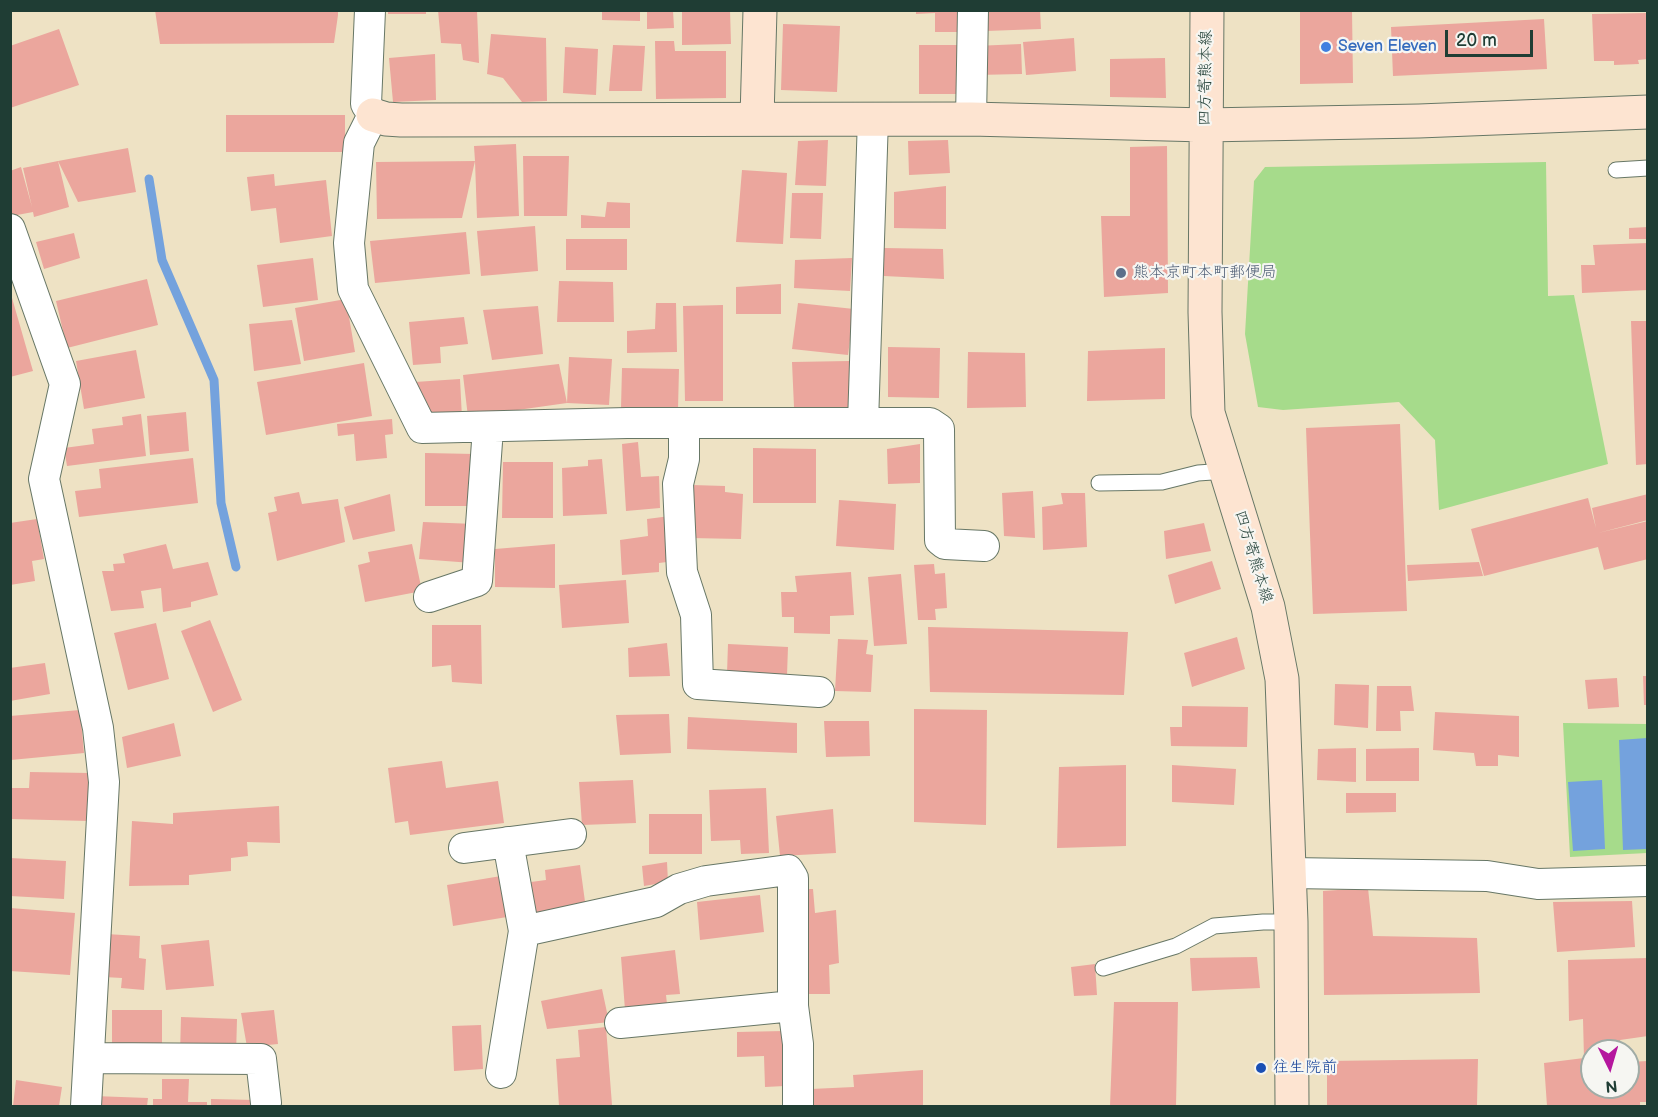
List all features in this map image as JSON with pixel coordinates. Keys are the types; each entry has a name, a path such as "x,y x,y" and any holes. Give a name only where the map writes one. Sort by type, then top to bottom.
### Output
{"street":[{"path":"370,10 366,104 373,115 386,119 971,118 1205,125 1419,121 1647,112"},
{"path":"757,118 760,10"},
{"path":"971,118 974,10"},
{"name":"四方寄熊本線","path":"1207,10 1205,312 1208,413 1268,607 1282,680 1292,922 1292,1107"},
{"path":"373,115 359,143 350,243 353,289 422,429 684,423 930,423 939,429 940,540 945,544 984,546"},
{"path":"863,423 873,118"},
{"path":"10,229 66,384 44,479 98,728 104,782 86,1107"},
{"path":"684,423 684,459 678,484 682,572 696,615 698,684 819,692"},
{"path":"429,597 477,581 488,428"},
{"path":"464,848 571,834"},
{"path":"501,1073 524,931 508,842"},
{"path":"524,931 656,902 679,889 706,881 788,870 793,878 798,1107"},
{"path":"1290,873 1487,876 1538,884 1647,881"},
{"path":"620,1023 794,1006"},
{"path":"88,1058 261,1059 266,1102"}],"lane":[{"path":"1616,170 1647,168"},
{"path":"1099,483 1162,482 1198,473 1227,471"},
{"path":"1103,968 1176,946 1214,926 1292,922"}],"green space":[{"path":"1546,162 1548,296 1574,295 1608,464 1439,510 1435,440 1399,402 1283,410 1258,407 1245,334 1254,181 1265,167"},
{"path":"1563,723 1647,724 1647,853 1570,857"}],"water":[{"path":"1647,738 1647,849 1623,850 1619,740"},
{"path":"1602,780 1605,849 1573,851 1568,782"}],"building":[{"path":"155,10 338,10 338,15 334,43 160,44"},
{"path":"388,10 426,10 426,14 388,14"},
{"path":"438,10 477,10 479,63 463,60 461,44 441,43"},
{"path":"602,10 640,10 640,21 602,20"},
{"path":"647,10 673,10 674,28 647,29"},
{"path":"682,10 730,10 731,44 682,45"},
{"path":"916,10 968,10 969,32 935,32 935,13 916,14"},
{"path":"986,10 1040,10 1041,29 986,31"},
{"name":"Seven Eleven","path":"1300,10 1352,10 1353,83 1300,84"},
{"path":"1648,13 1648,59 1638,60 1639,64 1614,65 1614,61 1594,61 1592,14"},
{"path":"1544,19 1547,69 1393,76 1391,27"},
{"path":"783,24 840,26 837,92 781,90"},
{"path":"59,29 79,85 10,108 10,46"},
{"path":"491,34 546,38 547,101 522,102 503,78 487,74"},
{"path":"1074,38 1076,71 1026,75 1023,42"},
{"path":"655,41 674,41 675,51 726,51 726,98 656,99"},
{"path":"1021,44 1022,74 976,75 975,46"},
{"path":"613,45 645,46 642,91 609,91"},
{"path":"919,45 964,45 964,94 919,94"},
{"path":"565,47 598,49 596,95 563,93"},
{"path":"435,54 436,100 393,102 389,58"},
{"path":"1165,58 1166,98 1110,97 1110,59"},
{"path":"226,115 345,115 345,152 226,152"},
{"path":"828,140 826,186 795,185 798,141"},
{"path":"948,140 950,173 909,175 908,141"},
{"path":"516,144 519,216 477,218 474,146"},
{"path":"1167,146 1168,293 1104,297 1101,216 1130,216 1130,147"},
{"path":"128,148 136,192 78,202 58,161"},
{"path":"523,156 569,156 567,216 524,216"},
{"path":"58,161 69,207 34,217 33,212 12,216 10,171 21,167 32,207 23,168"},
{"path":"475,161 462,218 377,219 376,162"},
{"path":"742,170 787,173 783,244 736,242"},
{"path":"274,174 275,186 326,180 332,236 280,243 276,208 251,211 247,177"},
{"path":"946,186 946,229 894,228 894,192"},
{"path":"792,193 823,193 821,239 790,238"},
{"path":"607,202 630,203 630,228 581,228 581,215 605,217"},
{"path":"535,226 538,271 481,276 477,231"},
{"path":"1648,227 1648,239 1629,239 1629,228"},
{"path":"466,232 470,274 375,283 370,241"},
{"path":"74,233 80,258 44,269 36,242"},
{"path":"566,239 627,239 627,270 566,270"},
{"path":"1648,243 1648,290 1582,293 1581,265 1595,265 1593,245"},
{"path":"884,248 943,249 944,279 884,276"},
{"path":"313,258 318,300 263,307 257,265"},
{"path":"852,258 850,291 794,288 795,260"},
{"path":"147,279 158,325 67,348 56,301"},
{"path":"559,281 613,282 614,322 557,322"},
{"path":"781,284 781,314 736,314 736,287"},
{"path":"10,291 33,371 10,377"},
{"path":"346,299 355,352 304,361 295,308"},
{"path":"656,303 676,303 677,352 627,353 627,331 655,329"},
{"path":"798,303 854,309 848,355 792,349"},
{"path":"723,305 723,401 685,401 683,306"},
{"path":"538,306 543,354 492,360 483,310"},
{"path":"464,317 468,344 440,347 441,363 413,365 409,322"},
{"path":"292,320 301,364 254,371 249,324"},
{"path":"1631,321 1648,321 1648,464 1636,465"},
{"path":"888,347 940,348 939,398 888,397"},
{"path":"1165,348 1165,399 1087,401 1088,351"},
{"path":"136,350 145,398 84,409 76,361"},
{"path":"968,352 1025,353 1026,407 967,408"},
{"path":"569,357 612,359 609,405 567,403"},
{"path":"849,361 849,407 794,407 792,362"},
{"path":"364,363 372,416 266,435 257,382"},
{"path":"559,364 567,403 468,417 463,375"},
{"path":"622,368 679,369 678,409 621,408"},
{"path":"460,379 462,418 419,420 415,382"},
{"path":"186,412 189,451 150,455 147,416"},
{"path":"141,414 146,456 67,466 64,448 94,444 92,429 123,425 122,417"},
{"path":"392,419 393,434 385,435 387,458 356,461 354,434 338,436 337,424"},
{"path":"1400,424 1407,611 1313,614 1306,428"},
{"path":"638,442 641,477 659,476 660,508 626,511 622,444"},
{"path":"920,444 920,483 888,484 887,449"},
{"path":"753,448 816,449 816,503 753,503"},
{"path":"425,453 475,454 475,506 425,506"},
{"path":"193,458 198,503 79,517 75,491 101,488 99,469"},
{"path":"602,459 607,514 563,516 562,468 588,466 588,460"},
{"path":"503,462 553,462 553,518 502,518"},
{"path":"692,485 725,486 725,492 743,494 741,539 690,538"},
{"path":"1033,491 1035,538 1004,536 1002,493"},
{"path":"299,492 302,504 338,499 345,542 277,561 268,513 277,511 274,497"},
{"path":"1061,493 1085,493 1087,547 1043,550 1042,507 1063,504"},
{"path":"390,494 395,531 353,540 344,507"},
{"path":"1648,494 1648,520 1598,533 1648,521 1648,559 1604,570 1598,547 1484,576 1471,529 1588,498 1596,528 1592,508"},
{"path":"839,500 896,504 894,550 836,546"},
{"path":"670,516 675,561 659,563 659,572 622,575 620,540 648,536 647,519"},
{"path":"37,519 44,559 32,561 35,581 10,585 10,523"},
{"path":"423,522 475,524 472,563 419,559"},
{"path":"1204,523 1211,551 1166,559 1164,531"},
{"path":"166,544 173,569 208,562 218,595 191,602 191,607 163,612 161,588 141,591 144,608 111,611 102,571 114,571 113,564 125,563 123,554"},
{"path":"412,544 422,591 365,602 358,565 370,562 368,552"},
{"path":"555,544 555,588 495,587 495,549"},
{"path":"1212,561 1221,589 1175,604 1168,575"},
{"path":"1479,562 1483,576 1408,581 1407,565"},
{"path":"934,564 935,574 945,573 947,608 935,609 936,620 918,620 914,565"},
{"path":"851,572 854,615 830,616 830,634 794,633 794,617 782,617 781,592 797,592 795,576"},
{"path":"901,574 907,644 874,646 868,577"},
{"path":"626,580 629,623 562,628 559,585"},
{"path":"210,620 242,700 213,712 181,631"},
{"path":"156,623 169,679 128,690 114,633"},
{"path":"432,625 481,625 482,684 452,682 451,665 432,667"},
{"path":"928,627 1128,632 1124,695 930,692"},
{"path":"1237,637 1245,669 1192,687 1184,653"},
{"path":"838,639 868,640 866,654 873,655 871,692 835,691"},
{"path":"667,643 670,676 629,677 628,648"},
{"path":"728,644 788,647 787,675 727,673"},
{"path":"45,663 50,694 10,701 10,668"},
{"path":"1643,676 1648,676 1648,705 1644,705"},
{"path":"1617,678 1619,707 1588,709 1585,680"},
{"path":"1335,684 1369,685 1368,728 1334,725"},
{"path":"1377,686 1411,686 1414,711 1400,711 1401,731 1376,731"},
{"path":"1182,706 1248,707 1247,747 1171,746 1170,727 1182,727"},
{"path":"914,709 987,710 986,825 914,822"},
{"path":"80,710 84,753 11,760 10,716"},
{"path":"1435,712 1519,716 1519,757 1498,755 1498,766 1476,766 1474,753 1433,750"},
{"path":"669,714 671,753 620,755 616,715"},
{"path":"688,717 797,723 797,753 687,749"},
{"path":"824,721 869,721 870,756 826,757"},
{"path":"174,723 181,756 127,768 122,737"},
{"path":"1356,748 1356,782 1317,780 1318,749"},
{"path":"1419,748 1419,781 1366,781 1366,749"},
{"path":"442,761 446,788 498,781 504,823 410,835 408,821 395,823 388,768"},
{"path":"1126,765 1126,846 1057,848 1059,767"},
{"path":"1172,765 1236,769 1234,805 1172,802"},
{"path":"30,772 90,773 89,821 10,819 10,788 29,788"},
{"path":"633,780 636,823 582,825 579,782"},
{"path":"766,788 769,853 741,854 740,840 711,841 709,790"},
{"path":"1346,793 1396,793 1396,812 1346,813"},
{"path":"279,806 280,843 247,842 248,856 231,858 231,871 189,875 189,885 129,886 132,821 173,824 173,813"},
{"path":"833,809 836,853 780,856 776,816"},
{"path":"649,814 702,814 702,854 649,854"},
{"path":"10,858 66,861 64,899 10,896"},
{"path":"667,862 668,882 644,886 642,866"},
{"path":"580,865 586,909 535,916 531,882 546,880 545,870"},
{"path":"501,876 507,917 453,926 447,885"},
{"path":"1368,888 1373,936 1477,938 1480,993 1324,995 1323,891"},
{"path":"802,889 813,889 815,913 836,910 839,963 829,965 830,994 807,994"},
{"path":"760,895 764,932 700,940 697,902"},
{"path":"1632,901 1635,947 1557,952 1553,902"},
{"path":"10,908 75,913 70,975 10,971"},
{"path":"106,934 140,936 139,958 146,959 144,990 121,988 122,978 104,977"},
{"path":"209,940 214,986 166,990 161,945"},
{"path":"675,950 680,994 666,995 667,1004 625,1010 621,957"},
{"path":"1257,957 1260,988 1192,991 1190,958"},
{"path":"1648,958 1648,1036 1627,1039 1584,1039 1583,1019 1569,1021 1568,960"},
{"path":"1095,964 1097,995 1074,996 1071,967"},
{"path":"602,989 609,1022 547,1029 541,1001"},
{"path":"1114,1002 1178,1002 1176,1106 1110,1106"},
{"path":"112,1010 162,1010 162,1051 112,1051"},
{"path":"274,1010 278,1044 247,1047 241,1013"},
{"path":"181,1017 237,1019 236,1056 180,1054"},
{"path":"481,1025 483,1069 454,1071 452,1026"},
{"path":"606,1027 612,1105 559,1106 556,1059 580,1057 578,1030"},
{"path":"784,1031 785,1086 765,1087 764,1056 737,1057 737,1032"},
{"path":"1580,1058 1580,1099 1640,1099 1640,1061 1648,1061 1648,1102 1640,1102 1640,1106 1547,1106 1544,1063"},
{"path":"1478,1059 1477,1105 1327,1106 1327,1061"},
{"path":"923,1070 923,1106 812,1106 811,1089 854,1087 853,1075"},
{"path":"162,1079 189,1079 188,1102 207,1102 207,1106 153,1106 153,1099 162,1099"},
{"path":"16,1080 62,1087 59,1106 13,1106"},
{"path":"94,1096 148,1098 147,1106 94,1106"},
{"path":"211,1099 255,1100 254,1106 211,1106"}],"waterway":[{"path":"149,179 162,260 214,380 221,503 236,567"}],"place":[{"name":"Seven Eleven","path":"1326,47"},
{"name":"熊本京町本町郵便局","path":"1121,273"},
{"name":"往生院前","path":"1261,1068"}]}
